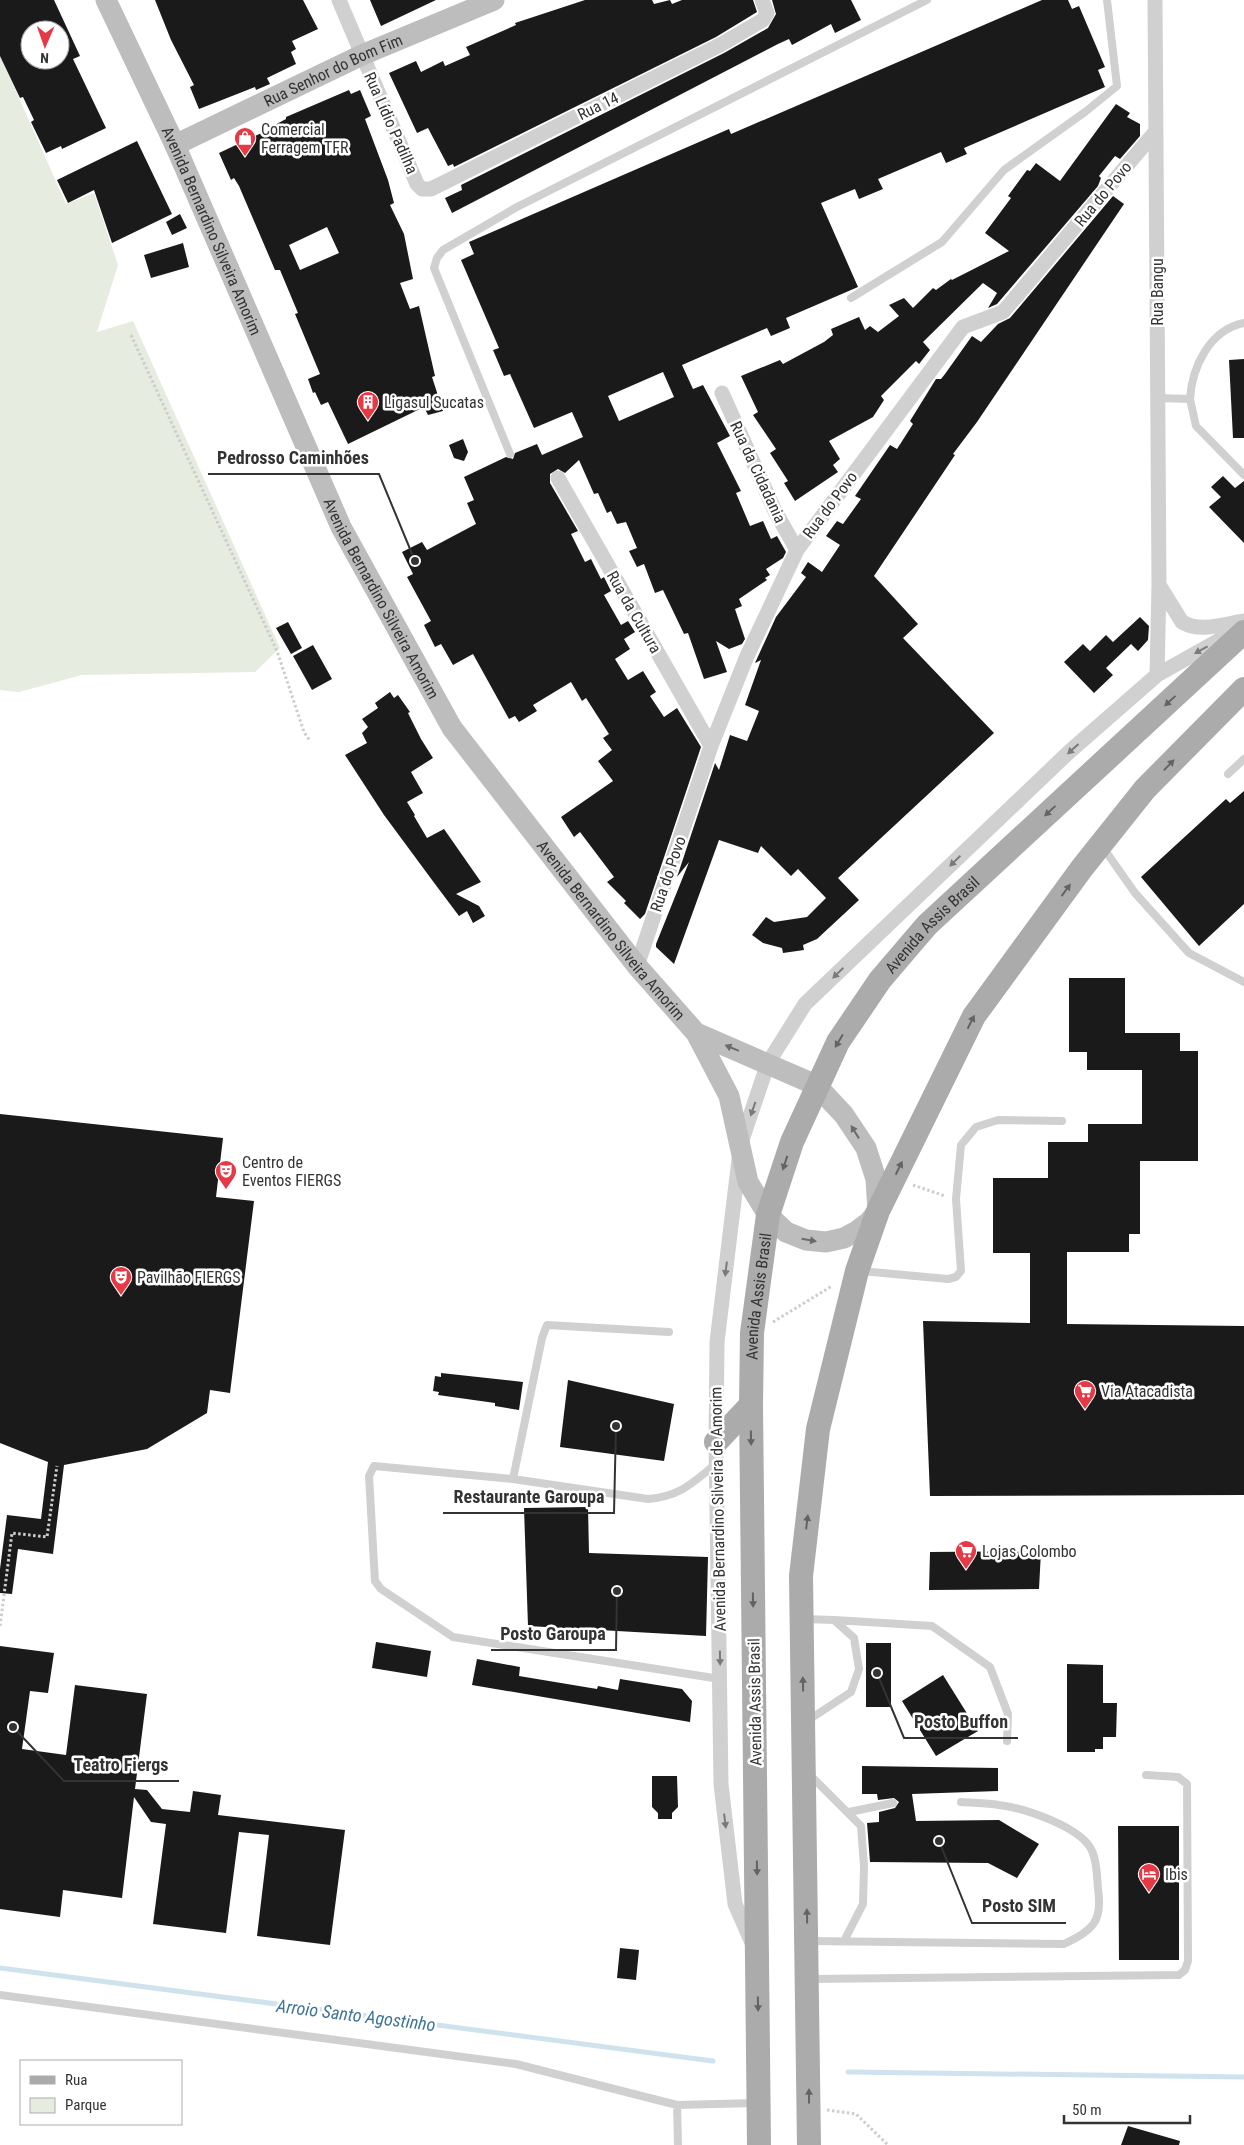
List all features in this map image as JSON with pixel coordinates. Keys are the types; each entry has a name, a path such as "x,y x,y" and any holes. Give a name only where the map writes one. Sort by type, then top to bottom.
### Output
{"main road":[{"name":"Avenida Bernardino Silveira Amorim","path":"106,0 175,145 341,527 452,728 637,966 696,1033 729,1096 741,1143 748,1182 768,1215 786,1232 806,1240 826,1242 844,1238 869,1222 878,1212 876,1179 866,1148 844,1115 816,1085 696,1033"},
{"name":"Rua Senhor do Bom Fim","path":"175,145 362,55 494,0"},
{"name":"Avenida Assis Brasil","path":"759,2145 760,2103 750,1405 752,1333 768,1215 792,1142 816,1085 838,1042 866,1000 927,925 1244,632"},
{"path":"810,2145 808,1941 800,1576 818,1429 857,1271 878,1212 893,1179 974,1016 1101,844 1145,790 1244,689"},
{"path":"716,1453 750,1405"}],"street":[{"name":"Rua Lídio Padilha","path":"339,0 417,184 422,189"},
{"name":"Rua Bangu","path":"1155,0 1159,584 1157,674"},
{"name":"Rua 14","path":"422,189 431,189 720,45 763,20 765,6"},
{"name":"Rua do Povo","path":"637,966 710,746 747,656 797,550 963,327 1003,312 1156,132"},
{"name":"Rua da Cidadania","path":"722,393 775,511 797,550"},
{"name":"Rua da Cultura","path":"558,478 710,746"},
{"path":"1159,584 1182,622 1188,626 1201,628 1244,621"},
{"name":"Avenida Bernardino Silveira de Amorim","path":"758,1956 735,1904 721,1784 716,1453 717,1342 741,1143 768,1063 805,1004 1069,752 1157,674 1244,626"}],"lane":[{"path":"510,454 434,268 437,258 443,250 517,207 927,0"},
{"path":"850,298 942,242 1004,170 1085,112 1117,86 1107,0"},
{"path":"1244,323 1230,326 1202,356 1194,373 1190,399 1196,426 1244,475"},
{"path":"1158,398 1190,399"},
{"path":"1228,774 1244,759"},
{"path":"1101,844 1135,893 1189,953 1244,982"},
{"path":"857,1271 948,1279 956,1277 961,1270 956,1199 961,1145 976,1127 998,1120 1062,1120"},
{"path":"513,1479 542,1338 547,1325 669,1332"},
{"path":"716,1453 682,1491 667,1498 648,1499 513,1479 374,1466 369,1476 375,1581 381,1589 453,1637 720,1679"},
{"path":"802,1619 932,1626 990,1667 1008,1714 1007,1741"},
{"path":"804,1723 851,1692 859,1669 854,1638 834,1620"},
{"path":"804,1770 849,1812 861,1826 863,1904 844,1941"},
{"path":"808,1979 1179,1975 1185,1970 1188,1961 1187,1784 1178,1777 1146,1776"},
{"path":"808,1941 1064,1944 1089,1931 1097,1918 1099,1892 1093,1852 1084,1838 1045,1818 1001,1805 961,1802"},
{"path":"849,1812 894,1803"},
{"path":"0,1995 516,2064 677,2104 760,2103"},
{"path":"677,2104 678,2145"}],"path":[{"path":"131,335 277,651 304,732 310,741"},
{"path":"893,1179 956,1199"},
{"path":"752,1333 857,1271"},
{"path":"0,1626 12,1533 47,1537 58,1466"},
{"path":"809,2109 856,2114 888,2145"}],"green space":[{"path":"0,55 66,204 94,193 118,265 97,332 133,321 280,648 255,672 82,675 19,692 0,690"}],"building":[{"path":"0,0 54,0 63,20 20,20 20,70 70,70 70,34 80,56 73,59 106,128 62,149 61,146 46,153 31,122 34,120 23,97 20,98 0,56"},
{"path":"155,0 303,0 318,29 292,41 296,49 291,52 296,64 267,78 270,84 256,90 255,87 199,109 190,87 194,85 171,40"},
{"path":"370,0 436,0 381,26"},
{"path":"585,0 652,0 654,4 670,0 672,4 682,0 753,0 757,12 716,37 454,167 453,164 448,166 428,128 417,133 389,73 416,61 421,72 443,61 445,66 470,55 466,47 516,25 515,23"},
{"path":"772,0 851,0 861,20 835,33 831,24 792,45 789,39 778,44 452,213 445,198 462,190 461,185 724,53 768,28 776,14"},
{"path":"1042,0 1068,0 1072,9 1079,6 1105,67 1098,70 1105,87 964,148 967,154 946,163 941,152 878,179 883,189 859,199 855,189 821,203 858,287 786,318 790,328 771,336 767,328 682,365 693,389 703,385 730,436 717,443 741,491 736,493 750,526 763,521 771,539 777,536 786,552 783,558 766,569 770,575 765,578 767,580 739,599 742,606 735,609 745,639 742,644 729,649 716,641 727,672 704,679 688,633 684,634 663,590 655,593 644,564 637,567 629,551 637,548 626,522 617,524 611,511 607,513 598,493 594,494 579,460 565,473 558,469 550,474 550,483 578,531 571,534 585,562 591,559 601,579 604,577 611,591 604,595 621,625 628,621 635,632 624,639 630,649 615,659 628,680 643,671 656,692 650,696 664,717 677,708 701,747 645,914 640,919 624,903 626,901 607,882 614,877 580,832 574,837 561,817 613,781 598,761 612,750 603,738 609,734 586,698 582,701 571,682 533,705 537,711 519,722 515,716 509,719 473,654 453,665 441,644 435,647 424,625 431,621 407,577 413,574 402,552 422,542 427,550 476,524 467,503 474,500 464,477 506,457 513,459 515,453 537,444 542,455 583,437 572,412 534,428 510,374 504,376 493,350 499,348 461,260 474,254 469,242 729,129 731,134","holes":["663,372 674,397 619,421 608,396"]},
{"path":"349,90 351,94 360,90 371,116 365,119 388,180 394,203 390,205 404,234 413,279 400,283 410,309 419,306 435,376 432,377 443,411 428,415 424,407 348,444 328,402 321,405 315,392 313,393 308,379 320,374 295,314 298,313 280,270 275,270 239,186 234,178 231,180 219,153 272,128 286,119 286,117","holes":["327,227 339,253 300,270 289,245"]},
{"path":"1116,104 1130,113 1127,117 1140,124 1140,136 1120,159 1115,156 1099,176 1101,178 1098,186 997,304 988,308 997,293 983,283 923,342 930,350 919,364 916,361 881,396 884,400 873,417 829,441 840,459 833,465 838,472 795,501 784,483 788,481 770,453 776,449 753,415 758,412 741,376 780,360 783,364 824,342 833,335 831,329 859,317 865,330 870,326 878,332 899,316 889,305 904,298 913,308 933,288 936,290 951,279 1009,251 985,233 1011,198 1008,196 1027,170 1030,171 1036,163 1060,181"},
{"path":"137,141 172,214 112,243 94,190 68,203 57,180"},
{"path":"1113,196 1124,204 977,422 953,454 955,455 874,576 918,624 903,638 994,733 838,878 859,900 817,939 803,945 804,950 783,953 782,948 763,943 752,935 766,917 774,922 807,917 826,898 798,869 791,876 761,846 758,853 719,840 674,964 656,947 656,944 689,862 677,877 715,763 719,770 730,735 747,741 759,711 745,705 761,660 755,663 776,617 806,577 801,573 808,562 822,572 840,545 826,536 837,521 843,524 861,499 855,496 890,445 897,449 913,424 910,421 936,379 941,379 972,336 981,342 998,324 1010,318"},
{"path":"180,214 187,228 172,235 166,222"},
{"path":"183,243 189,267 151,278 144,255"},
{"path":"1244,359 1244,438 1233,438 1229,360"},
{"path":"463,439 468,452 464,461 454,458 449,445"},
{"path":"1223,476 1235,488 1244,481 1244,543 1209,507 1221,497 1211,487"},
{"path":"1140,617 1149,626 1148,640 1138,651 1131,644 1106,668 1113,675 1094,693 1064,662 1083,644 1090,651 1106,635 1113,642"},
{"path":"288,622 302,648 291,654 276,628"},
{"path":"313,645 332,679 312,690 293,656"},
{"path":"390,692 394,698 398,695 410,712 408,713 421,739 433,758 411,772 423,793 407,802 427,838 444,829 481,882 456,894 479,906 485,916 473,923 467,911 459,916 384,815 345,755 367,743 362,733 368,727 362,719 378,708 375,703"},
{"path":"1244,791 1244,904 1199,946 1141,877 1226,799 1230,803"},
{"name":"Via Atacadista","path":"1069,978 1125,978 1125,1033 1180,1033 1180,1051 1198,1051 1198,1161 1140,1161 1140,1234 1129,1234 1129,1252 1067,1252 1067,1324 1244,1326 1244,1495 930,1496 923,1321 1030,1323 1030,1253 993,1253 993,1178 1048,1178 1048,1142 1088,1142 1088,1124 1142,1124 1142,1070 1087,1070 1087,1052 1069,1052"},
{"name":"Pavilhão FIERGS","path":"0,1114 223,1138 216,1197 254,1201 230,1393 210,1390 207,1413 147,1449 64,1465 53,1554 18,1549 12,1594 0,1593 0,1569 7,1515 41,1519 48,1462 0,1443"},
{"path":"441,1373 523,1382 519,1410 495,1406 495,1403 438,1395 439,1392 433,1391 435,1376 441,1377"},
{"path":"568,1380 674,1404 664,1461 560,1447"},
{"path":"588,1507 589,1553 708,1557 706,1636 528,1626 524,1508"},
{"path":"1041,1551 1039,1589 929,1590 930,1552"},
{"path":"376,1642 431,1651 427,1677 372,1668"},
{"path":"866,1643 891,1643 891,1707 866,1707"},
{"path":"0,1646 54,1653 48,1693 30,1691 22,1749 66,1755 75,1685 147,1694 135,1789 147,1790 162,1809 190,1812 193,1791 221,1795 218,1815 345,1830 330,1945 257,1936 269,1835 239,1832 226,1933 153,1924 166,1824 151,1822 134,1797 122,1898 63,1890 60,1917 0,1909"},
{"path":"477,1659 520,1667 519,1676 597,1689 598,1686 618,1690 620,1679 682,1689 692,1701 690,1722 472,1685"},
{"path":"1067,1664 1103,1665 1103,1703 1117,1703 1116,1737 1103,1737 1103,1749 1095,1749 1095,1752 1067,1752"},
{"path":"943,1675 978,1731 936,1756 902,1701"},
{"path":"862,1766 998,1768 998,1791 912,1794 916,1821 999,1820 1039,1844 1017,1878 988,1863 870,1862 867,1823 879,1822 879,1812 895,1808 899,1802 894,1798 878,1800 877,1794 862,1794"},
{"path":"652,1776 677,1776 678,1807 672,1813 672,1819 658,1819 658,1813 652,1807"},
{"name":"Ibis","path":"1118,1826 1179,1826 1179,1960 1119,1960"},
{"path":"620,1948 639,1950 636,1980 617,1978"},
{"path":"1128,2126 1180,2141 1179,2145 1121,2145"}],"waterway":[{"name":"Arroio Santo Agostinho","path":"0,1968 713,2061"},
{"path":"848,2072 1244,2077"}],"place":[{"name":"Comercial Ferragem TFR","path":"245,157"},
{"name":"Ligasul Sucatas","path":"368,421"},
{"name":"Pedrosso Caminhões","path":"415,561"},
{"name":"Centro de Eventos FIERGS","path":"226,1190"},
{"name":"Pavilhão FIERGS","path":"121,1296"},
{"name":"Via Atacadista","path":"1085,1410"},
{"name":"Restaurante Garoupa","path":"616,1426"},
{"name":"Lojas Colombo","path":"966,1570"},
{"name":"Posto Garoupa","path":"617,1591"},
{"name":"Posto Buffon","path":"877,1673"},
{"name":"Teatro Fiergs","path":"13,1727"},
{"name":"Posto SIM","path":"939,1841"},
{"name":"Ibis","path":"1149,1893"}]}
